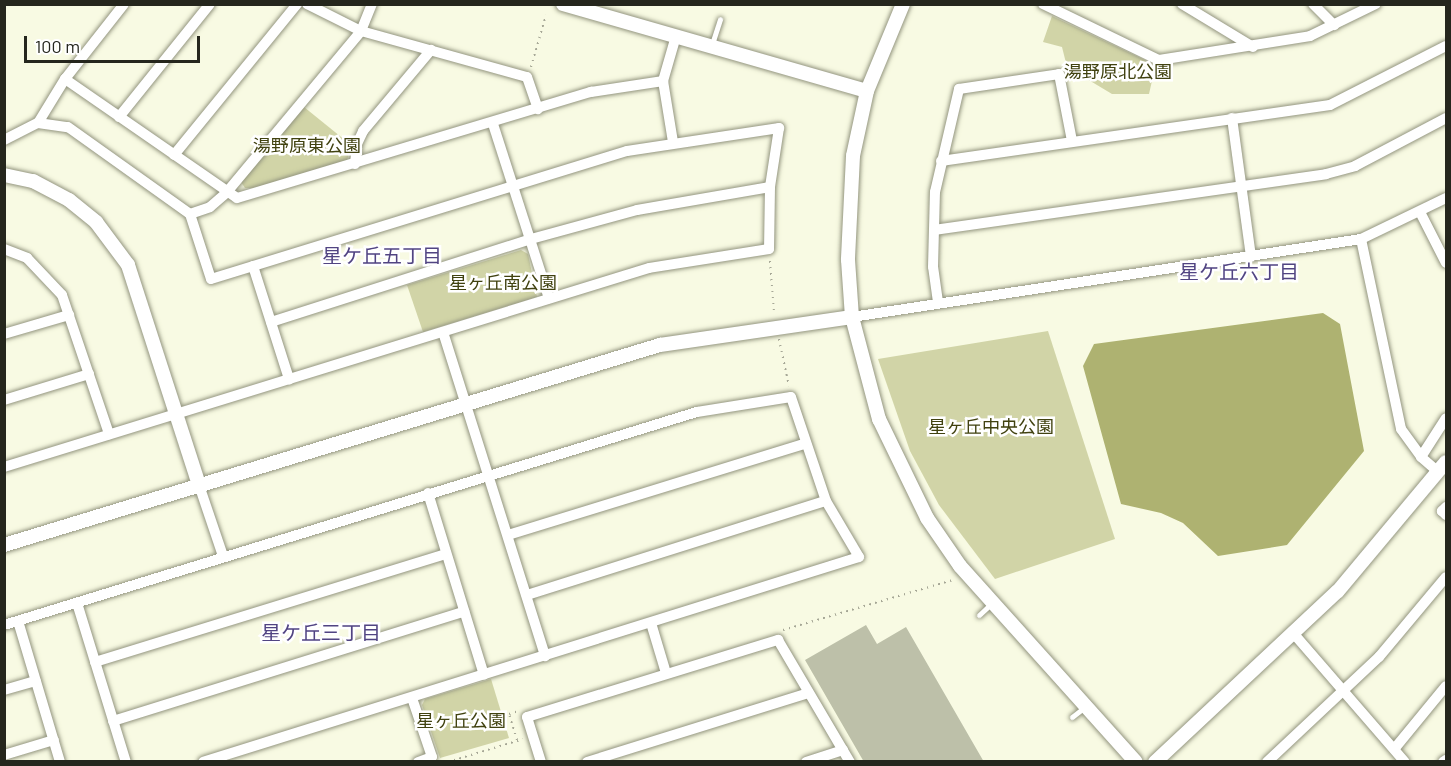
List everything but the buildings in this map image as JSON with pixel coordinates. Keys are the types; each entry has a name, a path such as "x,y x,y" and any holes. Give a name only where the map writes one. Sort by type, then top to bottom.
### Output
{"street":[{"path":"4,140 38,123 65,79 124,4"},
{"path":"119,117 210,4"},
{"path":"174,155 297,4"},
{"path":"307,4 361,31 527,77 538,109"},
{"path":"189,214 210,207 227,192 361,31 372,4"},
{"path":"563,4 867,91"},
{"path":"903,4 867,91 854,156 848,260 852,316 873,402 894,454 927,518 960,566 1136,762"},
{"path":"1043,4 1063,8 1159,60 1253,47 1310,36 1376,4"},
{"path":"1182,4 1253,47"},
{"path":"1313,4 1334,25"},
{"path":"673,142 663,81 676,36"},
{"path":"941,161 1330,105 1446,46"},
{"path":"355,164 357,144 363,131 431,51"},
{"path":"938,302 934,230 941,161 959,89 1059,74 1072,141"},
{"path":"65,79 237,198 493,124 591,92 663,81"},
{"path":"1232,118 1251,257"},
{"path":"934,230 1241,188 1354,166 1446,118"},
{"path":"4,467 649,268 769,249 770,187 778,128 673,142 627,151 211,279 189,214 68,127 38,123"},
{"path":"493,124 549,298"},
{"path":"4,175 33,181 69,200 114,244 137,285 222,556"},
{"path":"271,322 531,239 637,210 770,187"},
{"path":"4,545 660,345 1361,239 1446,198"},
{"path":"1420,212 1446,263"},
{"path":"1155,762 1338,591 1442,467 1421,457 1401,429 1361,239"},
{"path":"4,249 27,258 42,271 62,295 109,434"},
{"path":"253,266 289,379"},
{"path":"4,334 69,315"},
{"path":"443,332 545,656"},
{"path":"4,400 89,374"},
{"path":"4,625 697,411 791,397 804,444 826,501 859,557 203,762"},
{"path":"1421,457 1446,418"},
{"path":"508,535 804,444"},
{"path":"428,493 484,675"},
{"path":"527,595 826,501"},
{"path":"1446,507 1442,511 1446,515"},
{"path":"95,662 446,554"},
{"path":"1267,762 1379,657 1446,577"},
{"path":"77,603 126,762"},
{"path":"113,721 464,612"},
{"path":"18,621 60,762"},
{"path":"651,623 666,673"},
{"path":"1294,634 1405,762"},
{"path":"541,762 527,717 778,640 850,762"},
{"path":"4,690 36,681"},
{"path":"1395,748 1446,686"},
{"path":"587,762 809,693"},
{"path":"412,698 432,757 418,762"},
{"path":"4,755 54,740"},
{"path":"806,762 843,750"}],"lane":[{"path":"712,46 720,19"},
{"path":"979,615 993,603"},
{"path":"1072,717 1086,706"}],"path":[{"path":"527,77 546,15"},
{"path":"769,249 774,312"},
{"path":"779,336 791,397"},
{"path":"448,762 533,736"}],"green space":[{"name":"湯野原北公園","path":"1052,16 1147,61 1144,68 1154,72 1149,94 1112,94 1067,67 1062,47 1043,42"},
{"name":"湯野原東公園","path":"304,107 351,145 347,161 256,188 245,188 241,182"},
{"name":"星ヶ丘南公園","path":"521,250 528,254 537,297 423,332 407,285"},
{"name":"星ヶ丘中央公園","path":"1048,331 1115,539 995,579 939,505 910,451 878,359"},
{"name":"星ヶ丘公園","path":"491,679 509,738 440,758 422,705 425,699"}],"shaded area":[{"path":"1323,313 1340,324 1364,451 1287,545 1218,556 1183,523 1161,513 1121,504 1083,366 1094,344"}],"district":[{"name":"星ケ丘五丁目","path":"382,255"},
{"name":"星ケ丘六丁目","path":"1239,271"},
{"name":"星ケ丘三丁目","path":"321,632"}]}
